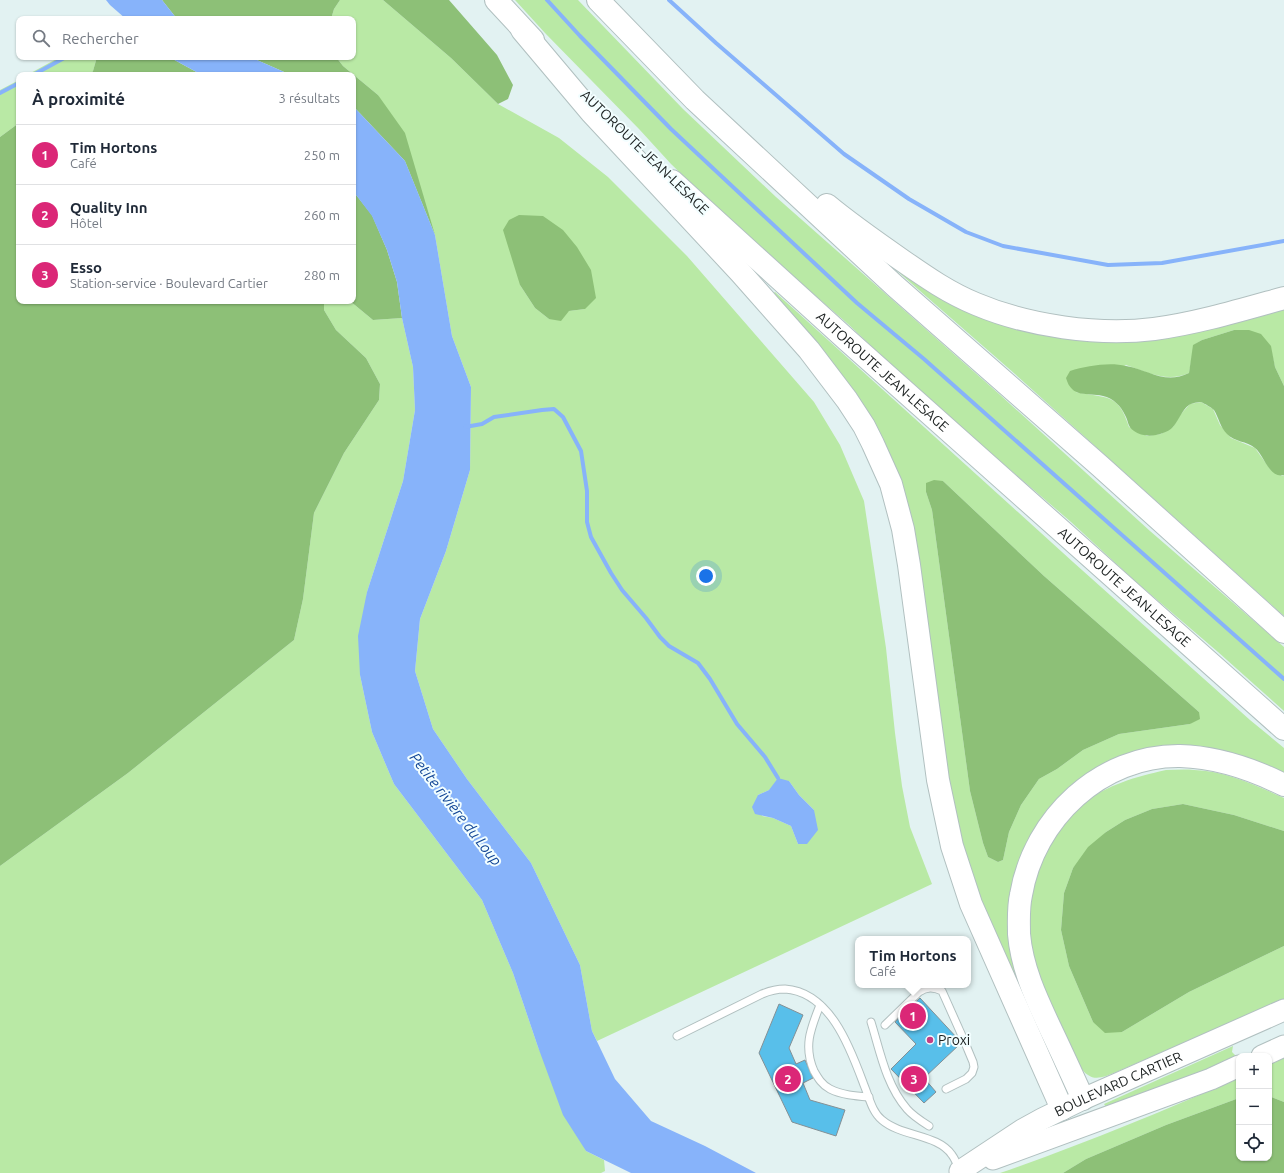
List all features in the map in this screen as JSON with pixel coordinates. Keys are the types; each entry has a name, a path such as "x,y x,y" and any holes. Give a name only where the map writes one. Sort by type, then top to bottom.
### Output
{"highway":[{"name":"AUTOROUTE JEAN-LESAGE","path":"496,0 522,30 636,148 746,250 1284,729"},
{"path":"598,0 695,100 895,286 1100,466 1284,632"},
{"path":"522,30 591,112 740,272 809,350 847,400 864,426 891,484 903,529 910,565 938,780 952,846 977,918 1062,1109"},
{"path":"695,100 831,209 869,237 944,288 975,304 998,312 1044,324 1085,330 1121,331 1153,329 1191,323 1284,298"},
{"path":"1083,1100 1027,974 1019,930 1020,895 1031,859 1053,821 1079,792 1095,781 1111,771 1142,761 1179,756 1198,757 1240,767 1269,777 1284,785"}],"main road":[{"name":"BOULEVARD CARTIER","path":"957,1172 1022,1130 1062,1109 1284,1010"},
{"path":"1269,1053 1284,1046"},
{"name":"BOULEVARD CARTIER","path":"957,1172 1211,1079 1236,1067"},
{"path":"1083,1100 1093,1123"},
{"path":"1062,1109 1072,1131"}],"lane":[{"path":"885,1024 924,988 934,988 942,991 974,1067 972,1073 966,1079 946,1089"},
{"path":"677,1036 762,994 777,989 797,991 811,998 820,1005 840,1027 874,1109 881,1120 894,1128 941,1144 952,1154 957,1172"},
{"path":"820,1005 811,1029 809,1042 811,1064 818,1078 828,1088 840,1093 869,1097"},
{"path":"871,1022 887,1074 896,1092 906,1108 915,1117 929,1126"}],"green space":[{"path":"162,0 340,0 334,9 332,16 175,16"},
{"path":"340,0 383,0 451,58 498,104 559,138 608,177 687,256 814,402 840,445 864,501 886,648 902,786 910,827 932,884 597,1041 592,1031 580,965 531,863 467,779 433,729 415,671 420,619 446,551 470,470 471,387 452,336 435,235 378,95 356,77 356,72 350,72 338,60 356,60 356,16 332,16 334,9","holes":["520,285 585,309 569,311 549,319 535,308","789,781 799,795 814,810 798,844 791,826 773,818 762,816 758,795"]},
{"path":"383,0 449,0 497,55 513,85 508,99 498,104 451,58"},
{"path":"515,0 578,0 683,109 776,197 998,393 1150,531 1284,647 1284,711 890,364 848,324 734,225 671,164"},
{"path":"54,60 96,60 92,72 32,72"},
{"path":"96,60 174,60 196,72 92,72"},
{"path":"257,60 338,60 350,72 284,72"},
{"path":"356,77 378,95 405,133 435,235 405,161 356,109"},
{"path":"16,82 16,125 0,137 0,90"},
{"path":"16,125 16,304 324,304 324,310 336,330 366,358 380,384 379,400 344,453 314,513 303,599 294,640 128,773 0,866 0,137"},
{"path":"356,195 372,215 387,250 397,282 402,318 373,320 354,304 356,304"},
{"path":"519,215 543,216 563,230 577,247 591,270 596,298 585,309 569,311 561,321 549,319 535,308 520,285 503,230 509,220"},
{"path":"900,266 1050,336 1284,307 1284,386 1275,367 1270,346 1234,330 1202,340 1194,345 1189,373 1181,376 1165,377 1126,365 1076,392 1103,397 1116,402 1125,416 1129,427 1147,436 1161,434 1173,427 1180,415 1190,404 1201,402 1213,409 1220,425 1231,438 1255,448 1270,469 1282,476 1284,475 1284,616 1015,374 896,270"},
{"path":"775,292 1073,562 1250,720 1284,748 1284,774 1224,753 1100,770 1015,886 1063,1077 1059,1078 973,888 949,793 909,513 771,295","holes":["943,481 1044,576 1199,712 1190,724 1119,734 1083,750 1057,769 1039,779 1021,805 1009,832 1003,860 998,862 988,857 970,791 932,510 926,492"]},
{"path":"324,304 354,304 373,320 402,318 413,367 415,410 403,481 367,592 360,675 372,732 394,784 482,900 513,973 538,1047 586,1151 604,1160 605,1171 601,1173 0,1173 0,866 128,773 294,640 303,599 314,513 344,453 379,400 380,384 366,358 336,330 324,310"},
{"path":"1234,330 1249,330 1261,334 1271,346 1275,367 1284,386 1284,475 1274,473 1267,466 1255,448 1230,437 1223,428 1214,410 1201,402 1189,405 1182,412 1173,427 1165,433 1148,436 1134,431 1130,427 1123,412 1113,401 1103,396 1076,392 1069,385 1066,378 1070,371 1091,366 1112,364 1134,368 1157,376 1172,378 1180,376 1189,373 1193,345 1202,340"},
{"path":"934,480 943,481 1044,576 1199,712 1200,719 1190,724 1119,734 1083,750 1057,769 1039,779 1021,805 1009,832 1003,860 998,862 988,857 970,791 932,510 926,492 926,483"},
{"path":"1166,770 1190,770 1217,773 1262,788 1284,798 1284,831 1234,815 1183,804 1152,809 1125,820 1106,832 1073,868 1064,893 1061,930 1069,966 1093,1022 1122,1032 1189,992 1284,946 1284,999 1114,1073 1094,1078 1083,1070 1073,1055 1064,1037 1038,971 1031,946 1030,911 1033,893 1043,859 1051,843 1079,806 1112,786 1144,775"},
{"path":"1183,804 1234,815 1284,831 1284,946 1189,992 1122,1032 1105,1033 1093,1022 1069,966 1061,930 1064,893 1073,868 1088,847 1106,832 1125,820 1152,809"},
{"path":"1233,1046 1232,1052 1236,1056 1176,1083 1106,1107 1104,1104"},
{"path":"1284,1057 1284,1102 1272,1097 1272,1063"},
{"path":"1236,1079 1236,1099 1166,1125 1086,1159 1063,1173 1000,1173 1121,1128"},
{"path":"1272,1097 1284,1102 1284,1173 1063,1173 1086,1159 1166,1125 1236,1099 1236,1161 1272,1161"}],"water":[{"path":"106,0 162,0 175,16 123,16"},
{"path":"174,60 257,60 284,72 196,72"},
{"name":"Petite rivière du Loup","path":"356,109 405,161 435,235 452,336 471,387 470,470 446,551 420,619 415,671 433,729 467,779 531,863 580,965 592,1031 615,1079 651,1121 705,1146 756,1173 631,1173 586,1151 563,1115 513,973 482,900 394,784 372,732 360,675 358,636 367,592 403,481 415,410 413,367 402,318 397,282 387,250 372,216 356,195"},
{"path":"778,778 789,781 799,795 814,810 818,830 807,844 798,844 791,826 773,818 755,814 752,807 758,795 769,790"}],"building":[{"path":"920,998 958,1039 960,1044 924,1078 936,1092 924,1103 891,1069 916,1044 895,1022"},
{"path":"779,1004 803,1015 789,1048 796,1064 805,1060 813,1078 803,1083 810,1100 845,1110 836,1136 792,1122 759,1053"}],"waterway":[{"path":"547,0 671,129 857,303 924,359 1284,679"},
{"path":"669,0 716,43 844,154 909,199 966,232 1003,246 1108,265 1162,263 1284,241"},
{"path":"38,72 60,60"},
{"path":"0,93 16,85"},
{"path":"465,427 482,424 494,417 542,410 554,409 563,417 581,451 587,491 587,522 591,537 611,573 622,590 660,637 669,646 698,663 710,679 737,724 765,757 778,778"}],"place":[{"name":"Tim Hortons","path":"913,1016"},
{"name":"Proxi","path":"930,1040"},
{"name":"Quality Inn","path":"788,1079"},
{"name":"Esso","path":"914,1079"}]}
